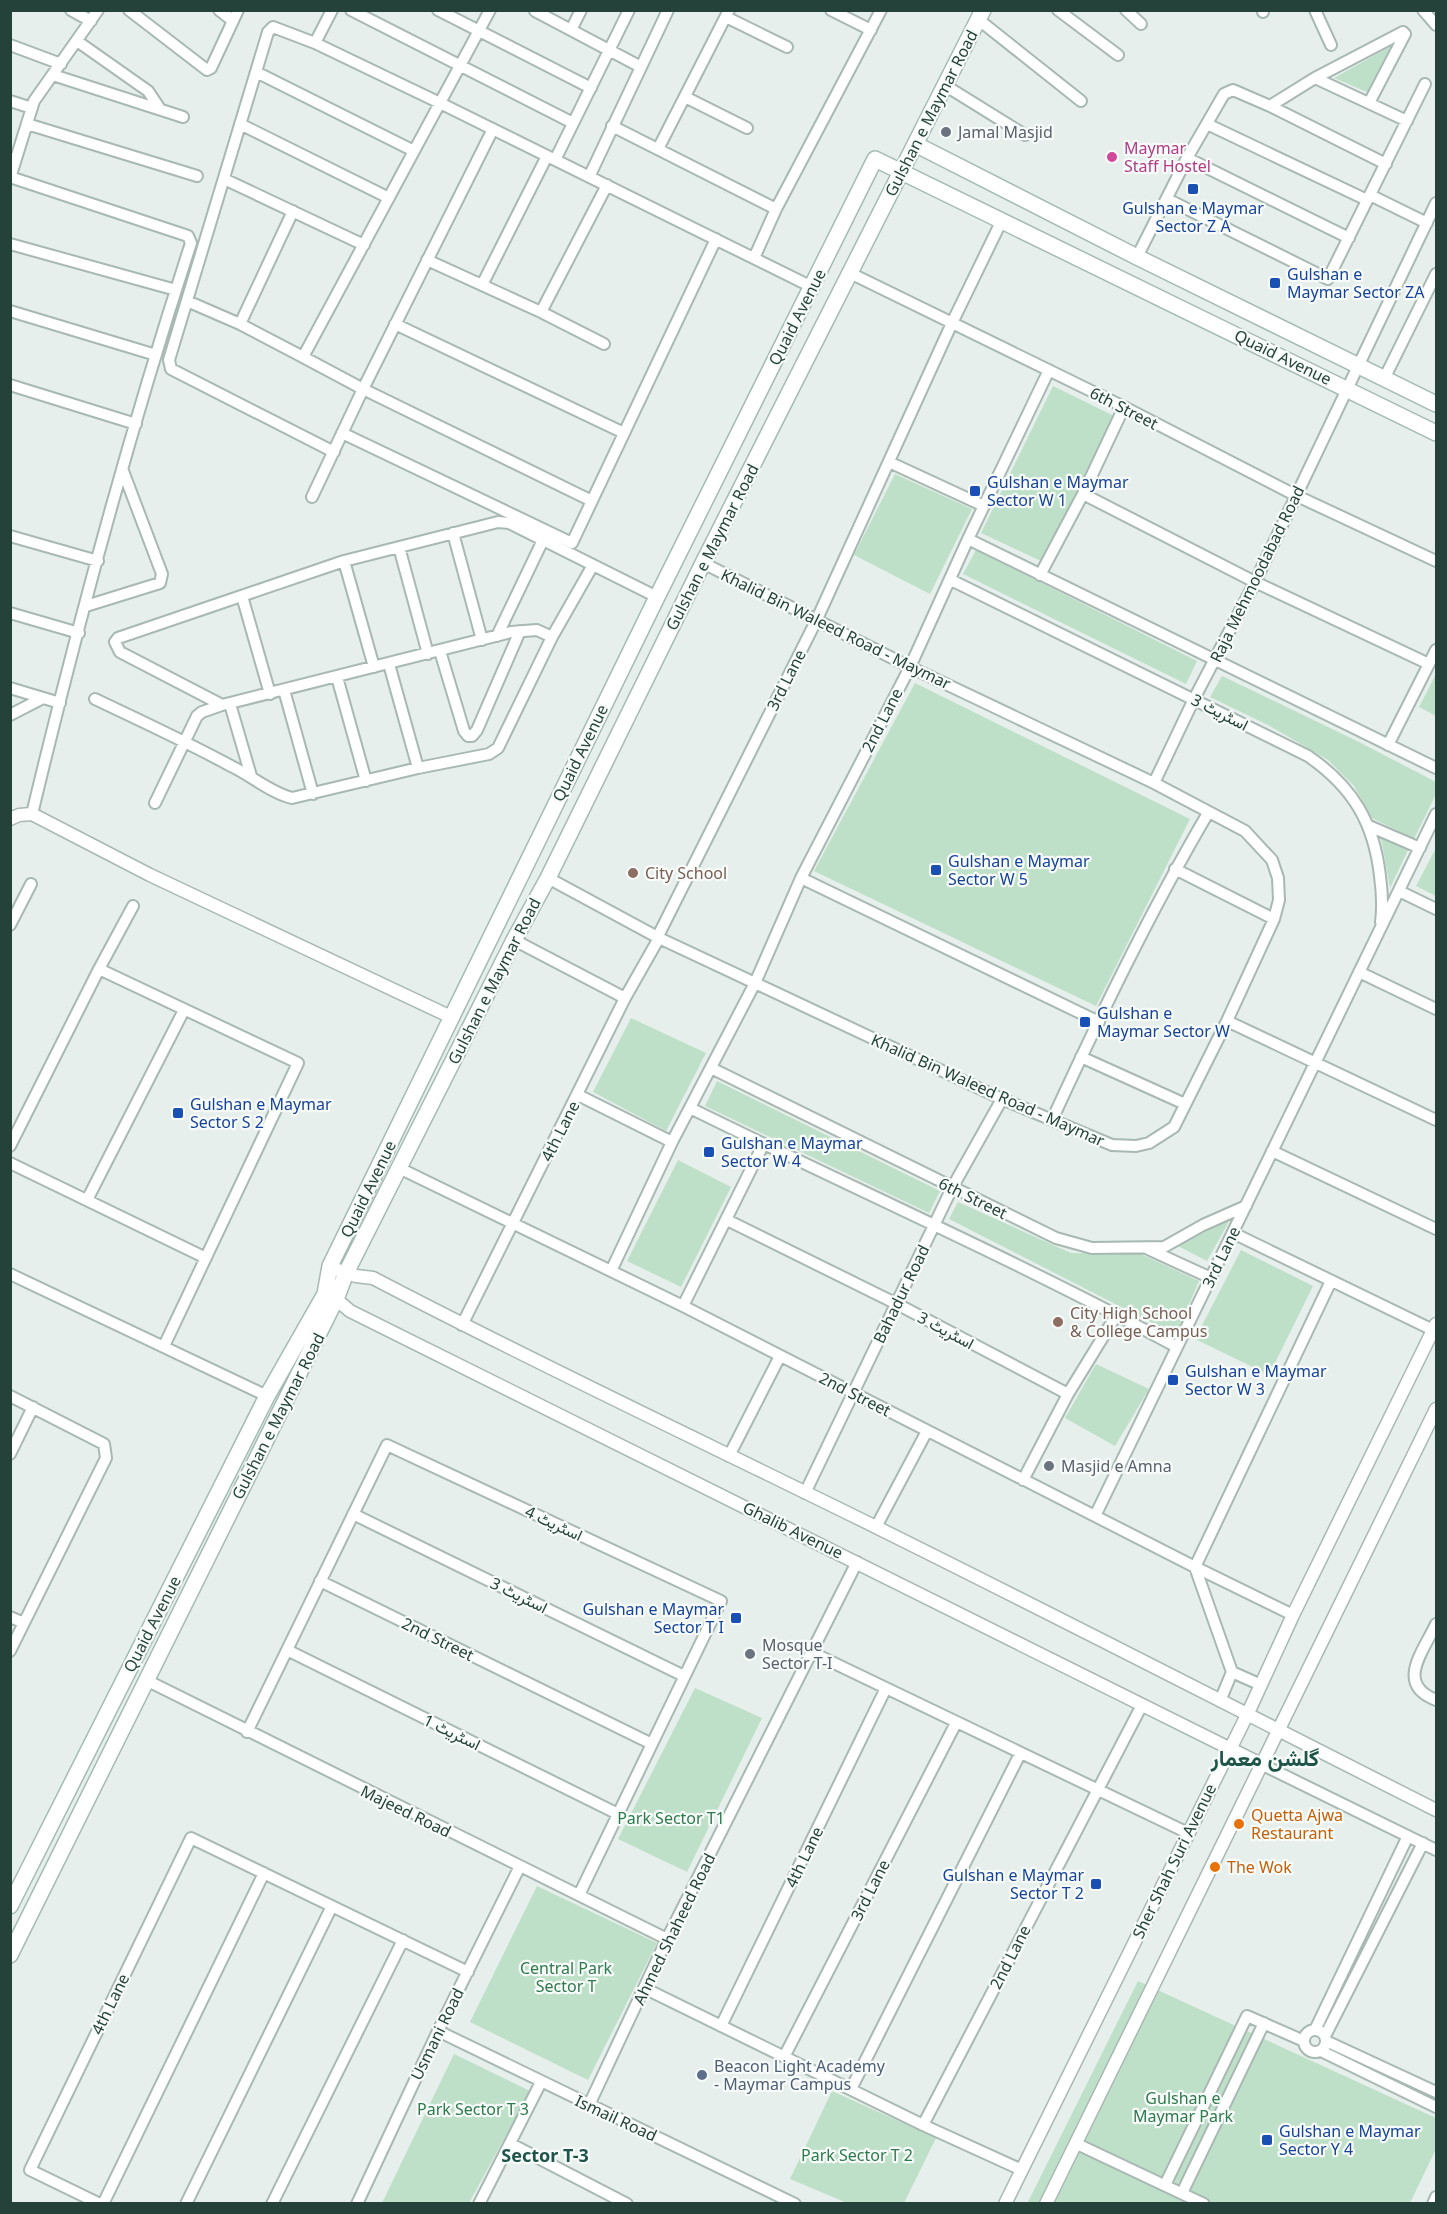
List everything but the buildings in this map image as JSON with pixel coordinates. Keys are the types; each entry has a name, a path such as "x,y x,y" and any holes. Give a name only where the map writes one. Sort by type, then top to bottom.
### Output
{"main road":[{"name":"Gulshan e Maymar Road","path":"10,1955 146,1680 331,1296 346,1274 514,940 548,878 900,172 946,86 980,13"},
{"name":"Quaid Avenue","path":"915,144 1137,257 1437,404"},
{"name":"Quaid Avenue","path":"10,1906 267,1396 331,1296 330,1266 657,597 875,159 1437,433"}],"street":[{"path":"71,10 91,21"},
{"path":"32,814 136,424 191,243 188,236 11,178 34,101 98,10"},
{"path":"129,10 207,70 238,10"},
{"path":"219,10 233,21"},
{"path":"315,43 332,10"},
{"path":"351,10 459,67 573,123"},
{"path":"438,10 591,88"},
{"path":"303,357 490,10"},
{"path":"571,30 581,10"},
{"path":"482,285 551,158 573,123 629,10"},
{"path":"589,177 668,10"},
{"path":"831,10 871,30"},
{"path":"753,258 776,209 881,10"},
{"path":"1058,10 1118,55"},
{"path":"1126,10 1141,24"},
{"path":"1315,10 1331,45"},
{"path":"1423,10 1437,25"},
{"path":"535,11 641,67"},
{"path":"980,13 1081,101"},
{"path":"658,149 727,14 788,47"},
{"path":"334,452 171,369 169,360 268,32 273,27 315,43 440,103 812,287"},
{"path":"1270,106 1315,78 1403,32 1405,34 1369,103"},
{"path":"76,41 148,91 160,110"},
{"path":"10,45 61,63"},
{"path":"256,72 414,150"},
{"path":"53,75 183,117"},
{"path":"1315,78 1407,121"},
{"path":"1167,199 1328,279 1425,84"},
{"path":"946,86 1025,135"},
{"path":"1137,257 1187,158 1224,94 1228,91 1233,90 1270,106 1386,164"},
{"path":"685,97 747,128"},
{"path":"10,101 32,108"},
{"path":"27,124 197,176"},
{"path":"240,124 389,198"},
{"path":"1207,124 1427,223"},
{"path":"612,126 776,209"},
{"path":"312,497 363,389 493,129"},
{"path":"1187,158 1349,238"},
{"path":"224,179 364,245"},
{"path":"541,312 607,185"},
{"name":"Raja Mehmoodabad Road","path":"1154,783 1194,699 1255,582 1436,207"},
{"path":"240,324 293,211"},
{"name":"3rd Lane","path":"658,937 817,619 952,323 1002,220"},
{"path":"342,432 572,543 716,239"},
{"path":"10,244 176,290"},
{"path":"427,260 541,312 604,344"},
{"name":"6th Street","path":"850,273 1124,407 1295,495 1437,561"},
{"path":"1384,379 1437,274"},
{"path":"187,301 240,324 363,389 592,501"},
{"path":"10,311 156,355"},
{"path":"395,324 624,434"},
{"name":"2nd Lane","path":"711,1068 755,983 801,878 910,667 1049,370"},
{"path":"10,385 136,424"},
{"path":"1040,575 1083,494 1124,407"},
{"path":"889,462 984,506"},
{"path":"86,606 160,583 162,579 123,471"},
{"path":"1083,494 1255,582 1429,664"},
{"path":"251,776 226,704 120,652 115,642 118,638 344,561 504,522 657,597"},
{"path":"453,533 482,640"},
{"path":"10,536 98,561"},
{"path":"968,539 1437,768"},
{"path":"497,636 543,540"},
{"path":"399,547 428,654"},
{"path":"344,561 374,668"},
{"name":"Khalid Bin Waleed Road - Maymar","path":"548,878 658,937 755,983 1002,1099 1112,1145 1136,1146 1149,1143 1174,1127 1227,1021 1275,919 1280,900 1278,878 1272,861 1245,831 1154,783 910,667 704,563"},
{"path":"95,699 184,741 251,776 284,797 297,798 418,768 489,754 498,748 552,637 593,565"},
{"name":"اسٹریٹ 3","path":"951,580 1308,756 1331,772 1348,793 1369,826 1377,854 1381,886 1382,914 1379,932"},
{"path":"242,596 270,693"},
{"path":"10,613 79,633"},
{"path":"155,803 184,741 197,716 202,712 226,704 520,631 537,630 552,637"},
{"path":"440,651 464,731 468,736 472,736 477,730 520,631"},
{"path":"1388,745 1437,650"},
{"path":"389,664 418,768"},
{"path":"337,677 366,781"},
{"path":"10,688 60,703"},
{"path":"284,690 312,794"},
{"path":"10,715 43,698"},
{"path":"1053,1120 1081,1057 1175,869 1208,813"},
{"path":"10,819 19,815 32,814 150,874 451,1017"},
{"path":"1316,1062 1437,814"},
{"path":"1369,826 1420,848"},
{"path":"1175,869 1275,919"},
{"path":"801,878 1099,1022"},
{"path":"10,925 31,884"},
{"path":"1399,891 1437,909"},
{"path":"10,1146 133,906"},
{"name":"4th Lane","path":"462,1325 625,998 658,937"},
{"path":"514,940 625,998"},
{"path":"99,969 298,1064 164,1346"},
{"path":"1359,972 1437,1009"},
{"path":"87,1200 184,1011"},
{"path":"1227,1021 1437,1120"},
{"path":"1081,1057 1185,1104"},
{"name":"3rd Lane","path":"1095,1516 1316,1062"},
{"path":"611,1271 672,1142 711,1068"},
{"name":"6th Street","path":"711,1068 1056,1238 1092,1248 1164,1246 1246,1206"},
{"path":"578,1095 672,1142"},
{"name":"Bahadur Road","path":"805,1493 952,1188 1002,1099"},
{"path":"690,1108 763,1145 934,1224 1117,1314 1177,1347"},
{"path":"683,1306 763,1145"},
{"path":"1272,1151 1437,1229"},
{"path":"10,1162 206,1258"},
{"path":"399,1168 514,1223"},
{"name":"اسٹریٹ 3","path":"727,1220 897,1304 1068,1394"},
{"name":"2nd Street","path":"514,1223 683,1306 1195,1567"},
{"path":"1233,1233 1331,1281 1435,1327"},
{"path":"1145,1248 1211,1278"},
{"path":"330,1266 346,1274 372,1278 462,1325 876,1527 1437,1810"},
{"path":"10,1274 267,1396"},
{"path":"1220,1701 1232,1672 1195,1567 1331,1281"},
{"name":"Ghalib Avenue","path":"331,1296 350,1311 1263,1765"},
{"path":"1023,1480 1068,1394 1117,1314"},
{"name":"Sher Shah Suri Avenue","path":"1005,2204 1248,1713 1293,1615 1435,1327"},
{"path":"729,1456 780,1356"},
{"path":"10,1396 104,1444 106,1458 10,1651"},
{"path":"10,1454 33,1407"},
{"path":"1046,2204 1437,1409"},
{"path":"876,1527 927,1431"},
{"name":"اسٹریٹ 4","path":"353,1514 387,1445 721,1601 684,1676"},
{"path":"247,1732 353,1514"},
{"name":"اسٹریٹ 3","path":"353,1514 684,1676"},
{"name":"Ahmed Shaheed Road","path":"589,2104 667,1939 857,1562"},
{"path":"1195,1567 1293,1615"},
{"name":"2nd Street","path":"320,1581 652,1744"},
{"path":"10,1617 24,1623"},
{"path":"1437,1624 1417,1664 1414,1679 1415,1686 1424,1695 1437,1700"},
{"name":"اسٹریٹ 1","path":"286,1650 618,1814"},
{"path":"813,1653 956,1724 1188,1833"},
{"path":"1232,1672 1261,1685"},
{"path":"579,1895 684,1676"},
{"name":"Majeed Road","path":"146,1680 667,1939"},
{"name":"4th Lane","path":"721,2026 886,1688"},
{"name":"2nd Lane","path":"923,2125 1096,1789 1142,1705"},
{"name":"3rd Lane","path":"784,2057 956,1724"},
{"path":"851,2089 1020,1754"},
{"path":"1263,1765 1437,1850"},
{"path":"1304,2041 1310,2032 1315,2030 1408,1836"},
{"name":"4th Lane","path":"102,2204 30,2170 191,1838 264,1873"},
{"path":"1165,2185 1247,2016 1304,2041 1310,2051 1324,2043 1424,1844"},
{"name":"Usmani Road","path":"357,2204 438,2031 520,1866"},
{"path":"102,2204 264,1873 468,1972"},
{"path":"186,2204 333,1906"},
{"path":"272,2204 403,1940"},
{"path":"644,1988 923,2125 1022,2170"},
{"path":"1182,2193 1264,2023"},
{"path":"1315,2030 1321,2032 1324,2043 1437,2107"},
{"name":"Ismail Road","path":"438,2031 795,2204"},
{"path":"1324,2043 1437,2092"},
{"path":"480,2204 541,2082"},
{"path":"511,2144 627,2204"},
{"path":"1077,2144 1204,2204"},
{"path":"1433,2204 1437,2197"}],"green space":[{"path":"1391,46 1367,92 1334,78"},
{"path":"1053,386 1118,418 1041,561 981,533"},
{"path":"895,474 972,509 930,594 854,555"},
{"path":"976,550 1197,661 1186,684 963,574"},
{"path":"1436,674 1436,716 1419,707"},
{"path":"1222,676 1436,782 1436,794 1414,839 1372,818 1354,786 1328,760 1270,726 1210,697"},
{"path":"915,683 1190,819 1096,1006 814,871"},
{"path":"1381,838 1408,850 1390,888"},
{"path":"1436,848 1436,896 1416,886"},
{"path":"631,1018 706,1053 666,1131 593,1092"},
{"path":"717,1081 940,1191 929,1213 705,1106"},
{"path":"678,1160 731,1187 681,1287 627,1261"},
{"path":"958,1202 1071,1253 1141,1254 1199,1281 1176,1335 949,1219"},
{"path":"1231,1218 1207,1261 1178,1246"},
{"path":"1241,1250 1313,1286 1269,1375 1195,1339"},
{"path":"1096,1364 1149,1389 1115,1446 1065,1418"},
{"name":"Park Sector T1","path":"695,1688 762,1718 687,1872 618,1839"},
{"name":"Central Park Sector T","path":"537,1886 657,1943 588,2080 470,2022"},
{"name":"Gulshan e Maymar Park","path":"1138,1981 1436,2118 1436,2149 1410,2203 1027,2204"},
{"name":"Park Sector T 3","path":"454,2054 530,2091 469,2203 382,2203"},
{"name":"Park Sector T 2","path":"832,2091 936,2138 904,2203 847,2203 790,2179"}],"place":[{"name":"Jamal Masjid","path":"946,132"},
{"name":"Maymar Staff Hostel","path":"1112,157"},
{"name":"Gulshan e Maymar Sector Z A","path":"1193,189"},
{"name":"Gulshan e Maymar Sector ZA","path":"1275,283"},
{"name":"Gulshan e Maymar Sector W 1","path":"975,491"},
{"name":"Gulshan e Maymar Sector W 5","path":"936,870"},
{"name":"City School","path":"633,873"},
{"name":"Gulshan e Maymar Sector W","path":"1085,1022"},
{"name":"Gulshan e Maymar Sector S 2","path":"178,1113"},
{"name":"Gulshan e Maymar Sector W 4","path":"709,1152"},
{"name":"City High School & College Campus","path":"1058,1322"},
{"name":"Gulshan e Maymar Sector W 3","path":"1173,1380"},
{"name":"Masjid e Amna","path":"1049,1466"},
{"name":"Gulshan e Maymar Sector T I","path":"736,1618"},
{"name":"Mosque Sector T-I","path":"750,1654"},
{"name":"Quetta Ajwa Restaurant","path":"1239,1824"},
{"name":"The Wok","path":"1215,1867"},
{"name":"Gulshan e Maymar Sector T 2","path":"1096,1884"},
{"name":"Beacon Light Academy - Maymar Campus","path":"702,2075"},
{"name":"Gulshan e Maymar Sector Y 4","path":"1267,2140"}],"district":[{"name":"گلشن معمار","path":"1265,1758"},
{"name":"Sector T-3","path":"545,2156"}]}
